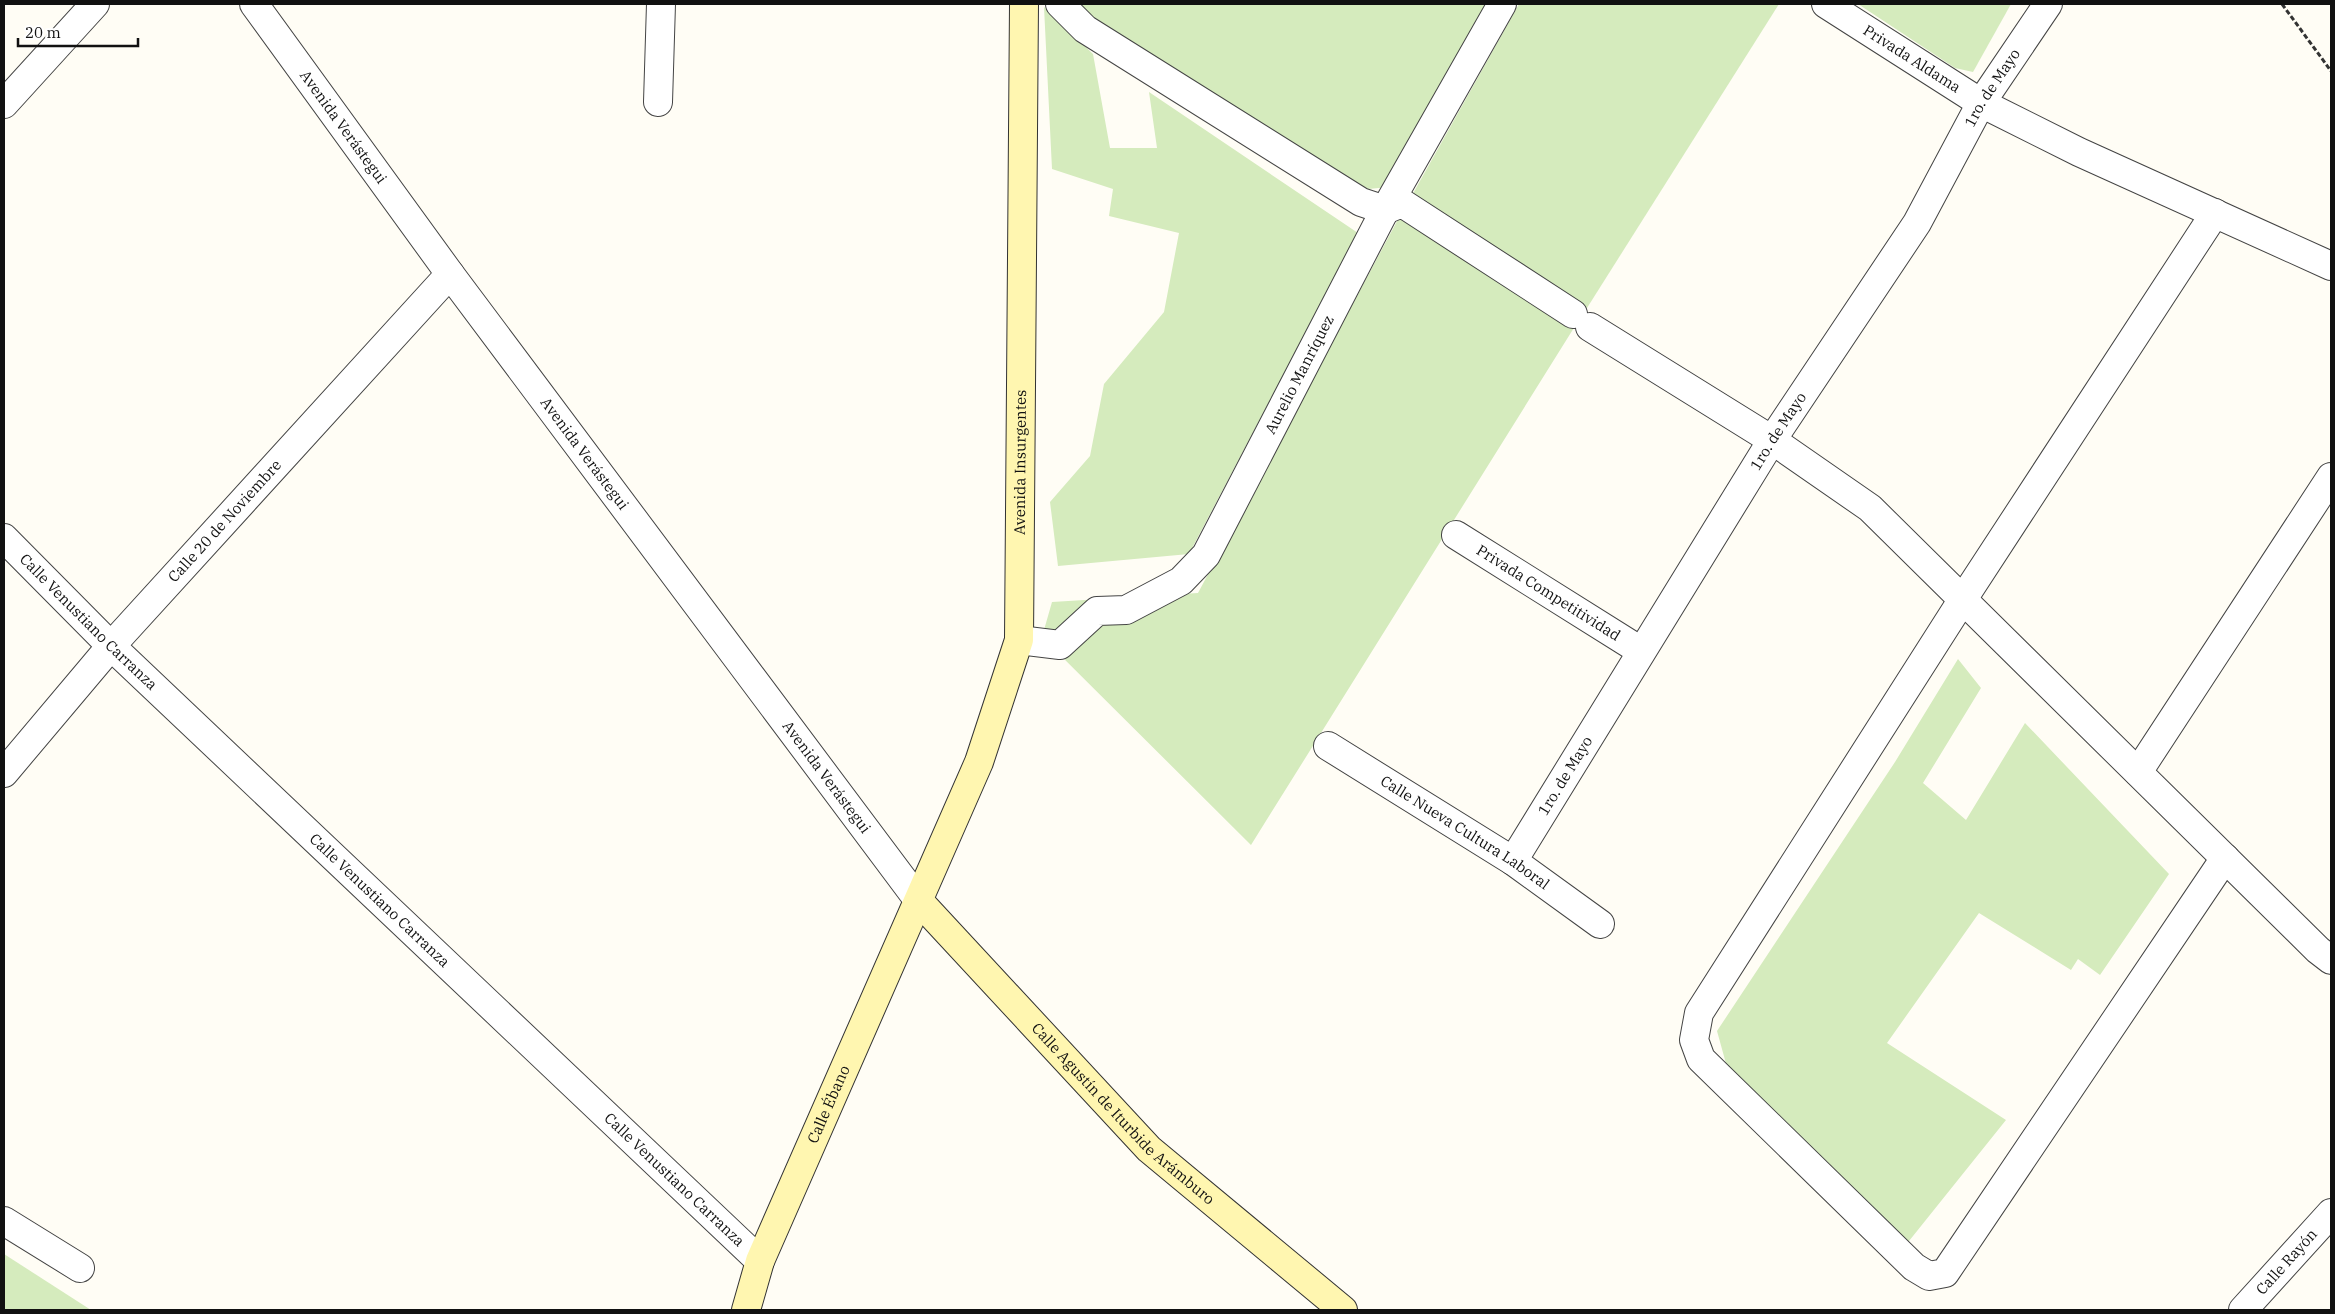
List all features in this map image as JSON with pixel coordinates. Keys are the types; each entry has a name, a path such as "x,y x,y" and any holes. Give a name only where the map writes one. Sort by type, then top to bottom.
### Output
{"street":[{"path":"4,104 95,4"},
{"name":"Avenida Verástegui","path":"254,4 450,274 919,901"},
{"path":"658,102 661,4"},
{"name":"Avenida Insurgentes","path":"919,901 979,762 1019,640 1024,4"},
{"path":"1060,4 1085,29 1362,202 1385,210 1402,203 1772,440 1870,508 2325,955"},
{"name":"Aurelio Manríquez","path":"1019,640 1060,645 1098,612 1126,610 1181,581 1206,555 1385,210 1502,4"},
{"name":"Privada Aldama","path":"1826,4 1981,103 2079,152 2331,266"},
{"name":"1ro. de Mayo","path":"1513,861 1772,440 1917,223 1981,103 2048,4"},
{"path":"2215,213 1963,599 1699,1013 1694,1040 1701,1059 1914,1267 1929,1276 1945,1273 2225,858"},
{"name":"Calle 20 de Noviembre","path":"4,773 111,646 450,274"},
{"path":"2138,772 2331,477"},
{"name":"Privada Competitividad","path":"1456,535 1642,651"},
{"name":"Calle Venustiano Carranza","path":"4,538 111,646 760,1261"},
{"name":"Calle Nueva Cultura Laboral","path":"1328,746 1513,861 1600,924"},
{"name":"Calle Ébano","path":"746,1310 760,1261 919,901"},
{"name":"Calle Agustín de Iturbide Arámburo","path":"919,901 1149,1149 1344,1310"},
{"name":"Calle Rayón","path":"2243,1310 2331,1213"},
{"path":"4,1221 80,1268"}],"path":[{"path":"2282,4 2331,71"}],"green space":[{"path":"1072,4 1489,4 1390,187 1357,190 1090,24"},
{"path":"1519,4 1779,4 1587,308 1411,197"},
{"path":"1858,4 2011,4 1973,72 1955,68"},
{"path":"1044,7 1093,54 1110,148 1157,148 1149,92 1358,233 1189,554 1058,566 1050,502 1090,456 1104,384 1164,312 1179,233 1109,216 1113,189 1052,169"},
{"path":"1403,210 1577,323 1251,845 1042,637 1052,602 1198,593"},
{"path":"1958,659 1981,688 1923,783 1966,820 2025,723 2169,874 2100,975 2078,959 2071,970 1979,913 1887,1043 2006,1120 1905,1246 1730,1078 1717,1031 1895,762"},
{"path":"4,1254 91,1310 4,1310"}]}
